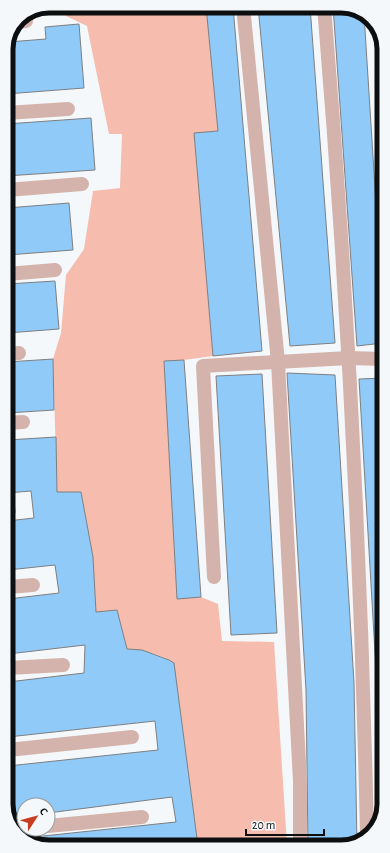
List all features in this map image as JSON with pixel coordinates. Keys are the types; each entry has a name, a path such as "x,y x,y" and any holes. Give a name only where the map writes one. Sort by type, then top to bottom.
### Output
{"lane":[{"path":"244,13 278,362 300,782 300,840"},
{"path":"325,13 337,157 349,358 364,668 368,827"},
{"path":"13,112 68,108"},
{"path":"13,189 82,184"},
{"path":"13,274 55,270"},
{"path":"214,577 203,366 349,358 377,359"},
{"path":"13,423 23,422"},
{"path":"13,587 33,585"},
{"path":"13,668 63,665"},
{"path":"13,749 132,737"},
{"path":"56,825 142,816"}],"shaded area":[{"path":"65,13 207,13 218,131 194,134 213,356 164,361 177,598 201,597 218,604 222,641 274,642 287,840 197,840 174,663 151,653 127,649 117,610 96,612 93,557 81,492 57,492 53,359 61,333 66,275 84,249 93,191 120,188 122,134 109,134 87,26 66,16"}],"building":[{"path":"207,13 234,13 262,351 213,356 194,133 218,131"},
{"path":"259,13 311,13 335,343 290,346"},
{"path":"333,13 352,15 365,23 377,220 377,344 357,346"},
{"path":"79,24 84,88 13,93 14,42 46,39 45,27"},
{"path":"91,118 95,170 13,176 13,124"},
{"path":"69,203 73,250 13,255 13,208"},
{"path":"55,281 59,329 13,333 13,284"},
{"path":"53,359 54,410 13,413 13,362"},
{"path":"184,360 201,597 177,599 164,361"},
{"path":"287,373 335,375 354,683 357,836 352,838 341,840 308,840 306,690"},
{"path":"262,374 277,633 231,635 216,376"},
{"path":"377,378 377,687 359,379"},
{"path":"56,437 57,492 81,492 93,557 96,612 117,610 127,649 142,650 174,663 197,840 47,840 35,837 56,837 56,835 176,822 172,797 56,812 56,797 16,797 16,817 13,804 13,765 158,750 155,721 13,736 13,681 84,673 85,645 13,653 13,598 59,593 55,565 13,569 13,520 34,518 31,491 13,492 13,440"}]}
